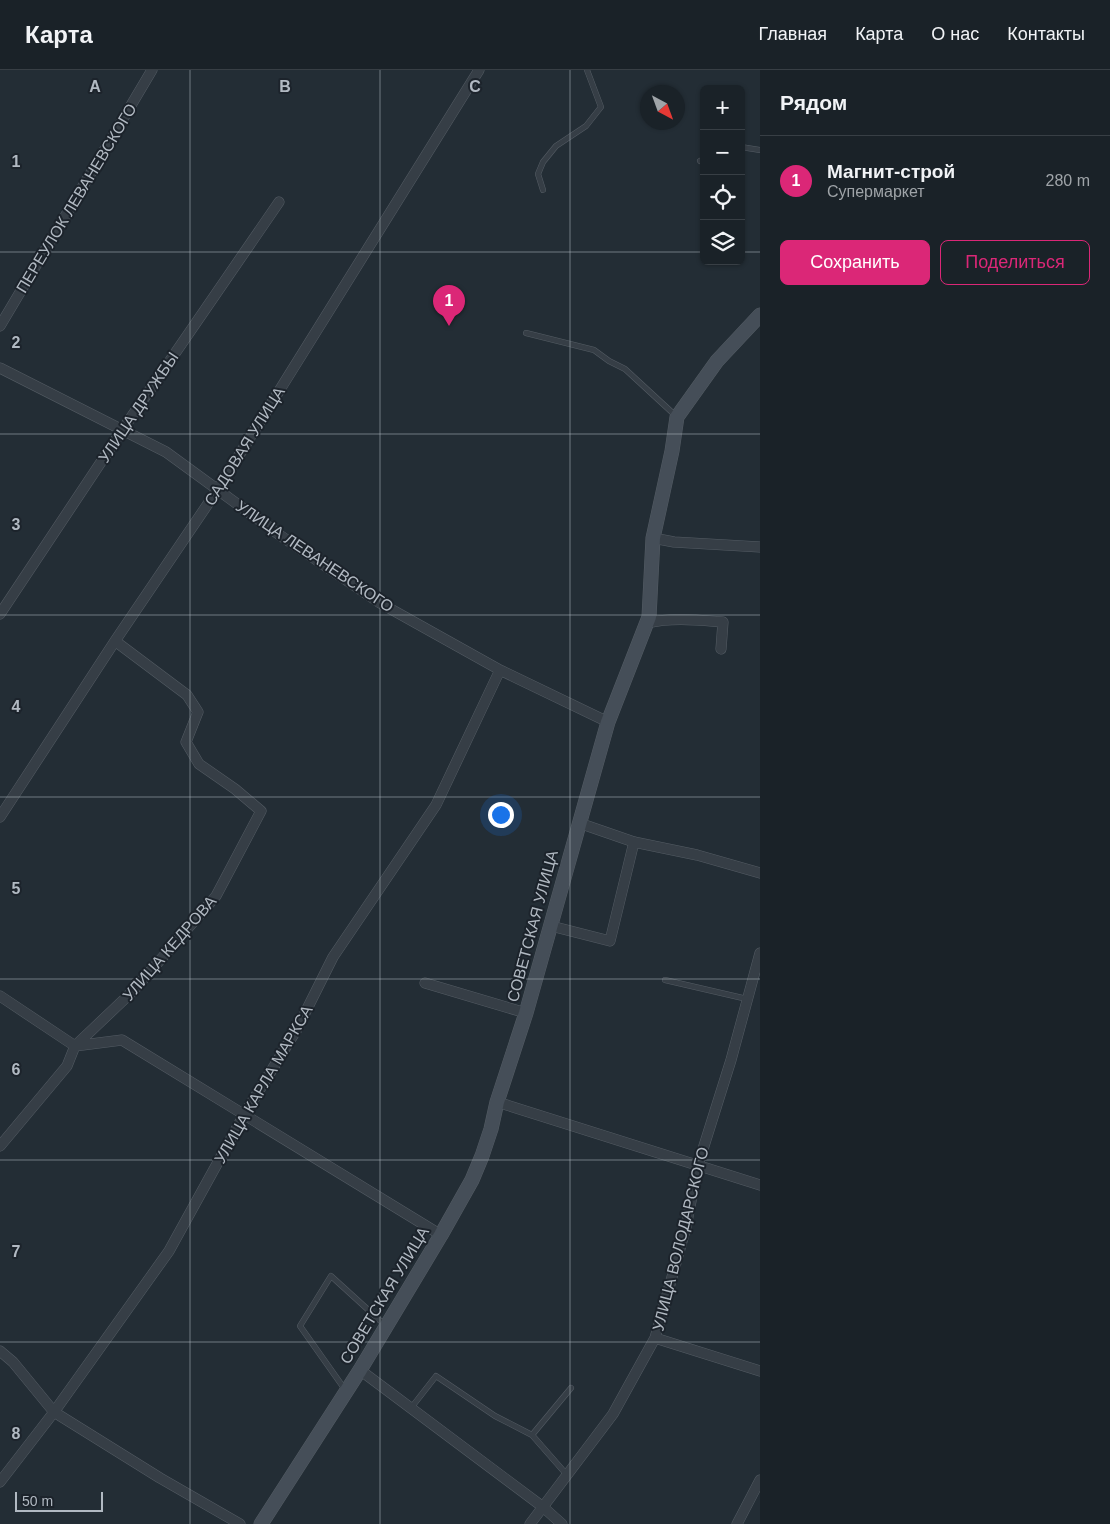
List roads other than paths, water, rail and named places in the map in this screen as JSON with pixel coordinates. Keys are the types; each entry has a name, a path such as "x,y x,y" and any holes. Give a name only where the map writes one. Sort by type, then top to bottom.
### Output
{"street":[{"name":"ПЕРЕУЛОК ЛЕВАНЕВСКОГО","path":"0,326 152,70"},
{"name":"САДОВАЯ УЛИЦА","path":"0,816 218,489 479,70"},
{"name":"УЛИЦА ДРУЖБЫ","path":"0,614 123,429 279,202"},
{"name":"СОВЕТСКАЯ УЛИЦА","path":"260,1524 360,1370 441,1236 479,1164 526,1013 608,722 649,617 653,538 672,451 677,417 717,361 760,315"},
{"name":"УЛИЦА ЛЕВАНЕВСКОГО","path":"0,368 166,452 281,536 380,603 500,670 608,722"},
{"path":"653,538 674,542 760,547"},
{"path":"647,623 658,620 683,619 723,622 721,649"},
{"name":"УЛИЦА КЕДРОВА","path":"0,1146 67,1066 75,1046 134,990 216,896 261,811 236,789 200,764 195,757 186,742 198,712 187,695 115,642"},
{"name":"УЛИЦА КАРЛА МАРКСА","path":"0,1482 54,1412 169,1251 244,1115 297,1029 332,957 436,805 500,670"},
{"path":"578,824 634,842 697,855 760,873"},
{"path":"551,926 610,941 634,842"},
{"name":"УЛИЦА ВОЛОДАРСКОГО","path":"530,1524 613,1414 655,1338 686,1226 698,1165 758,969 760,953"},
{"path":"425,983 526,1013"},
{"path":"0,996 75,1046 122,1040 441,1236"},
{"path":"497,1102 760,1185"},
{"path":"655,1338 760,1371"},
{"path":"0,1350 14,1362 54,1412 160,1478 240,1524"},
{"path":"360,1370 543,1507 562,1524"},
{"path":"737,1524 760,1480"}],"lane":[{"path":"543,190 538,174 543,162 556,146 586,126 601,107 587,70"},
{"path":"745,147 760,150"},
{"path":"526,334 594,350 609,361 625,369 677,417"},
{"path":"665,980 748,1000"},
{"path":"346,1392 300,1326 331,1276 386,1326"},
{"path":"411,1408 436,1376 495,1416 532,1435 567,1475"},
{"path":"532,1435 571,1388"}],"place":[{"name":"Магнит-строй","path":"449,326"}]}
